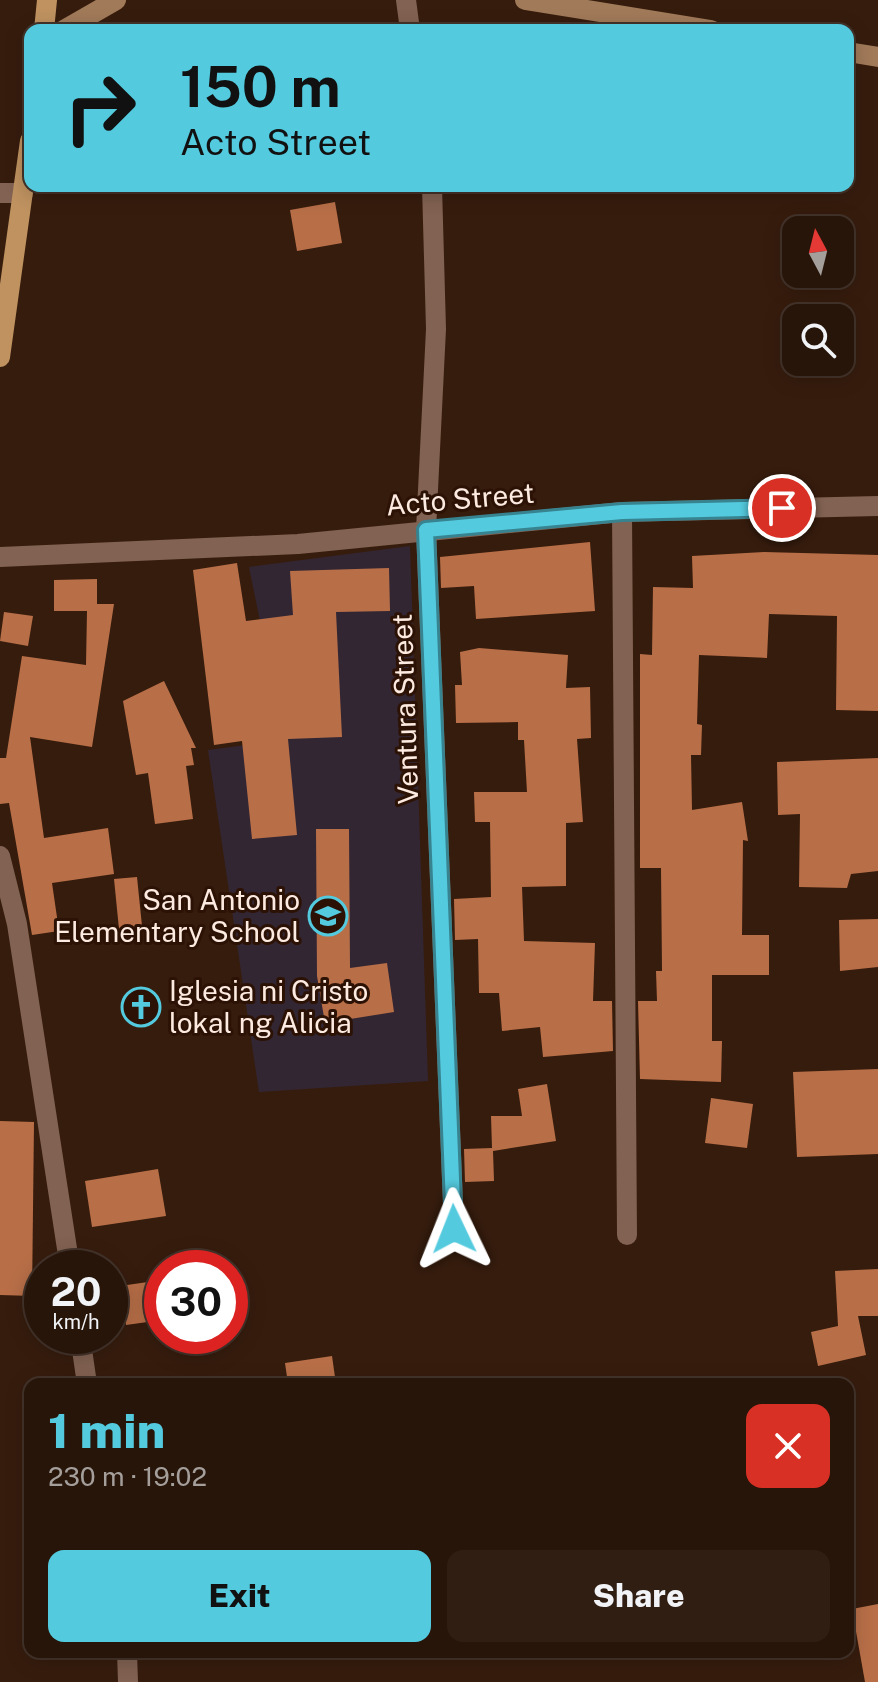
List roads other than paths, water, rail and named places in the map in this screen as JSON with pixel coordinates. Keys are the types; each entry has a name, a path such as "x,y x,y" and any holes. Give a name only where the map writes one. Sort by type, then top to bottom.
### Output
{"main road":[{"path":"45,24 47,0"},
{"path":"74,24 116,0"},
{"path":"525,0 674,24"},
{"path":"854,53 878,57"},
{"path":"0,357 24,186"}],"street":[{"path":"406,0 409,24"},
{"name":"Ventura Street","path":"432,192 436,329 426,530 454,1229"},
{"path":"0,193 23,193"},
{"name":"Acto Street","path":"0,557 284,545 622,512 878,506"},
{"path":"622,512 627,1235"},
{"path":"0,856 17,924 67,1250"},
{"path":"83,1354 86,1378"},
{"path":"127,1658 128,1682"}],"place":[{"name":"San Antonio Elementary School","path":"328,916"},
{"name":"Iglesia ni Cristo lokal ng Alicia","path":"141,1007"}]}
